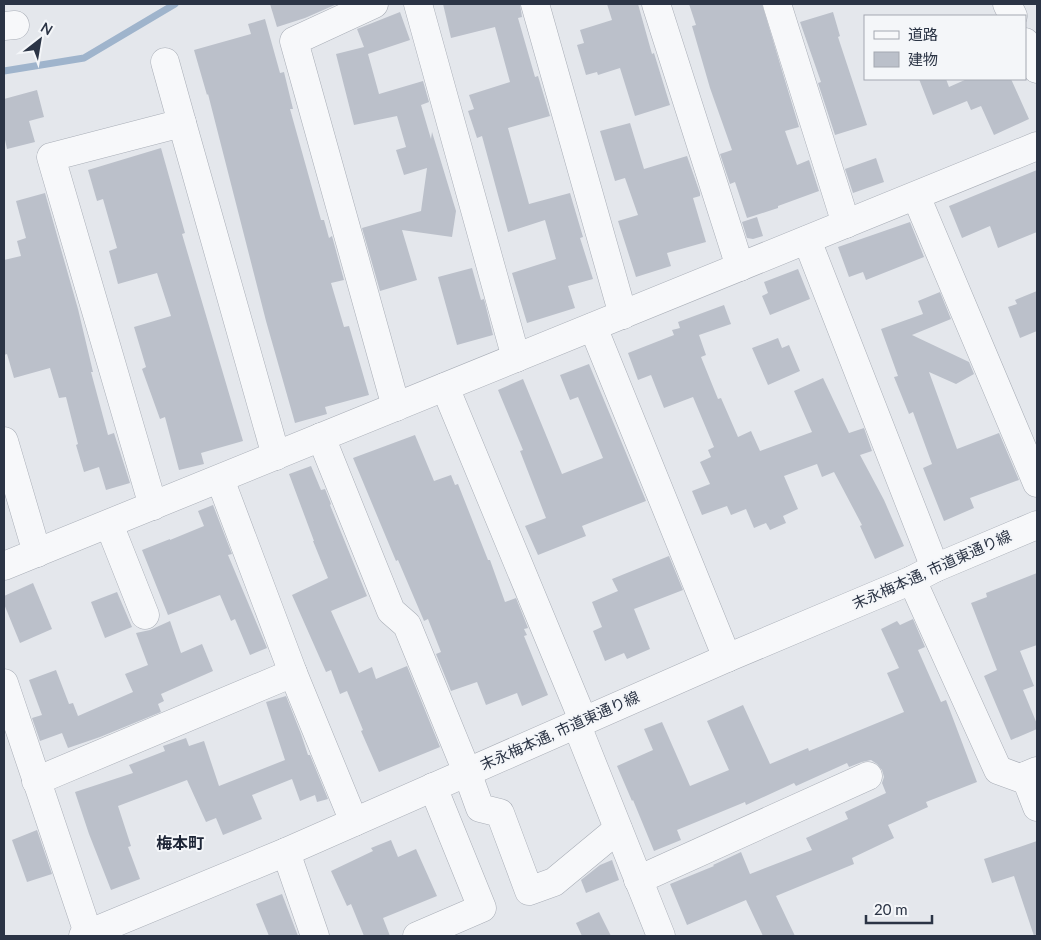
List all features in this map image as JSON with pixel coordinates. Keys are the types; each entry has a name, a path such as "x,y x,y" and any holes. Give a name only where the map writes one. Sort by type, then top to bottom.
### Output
{"street":[{"path":"374,4 294,42 396,407"},
{"path":"418,4 516,358"},
{"path":"535,4 623,315"},
{"path":"656,4 740,267"},
{"path":"779,4 846,224"},
{"path":"1026,44 1037,69"},
{"path":"164,62 276,456"},
{"path":"153,506 51,157 182,123"},
{"path":"4,566 1037,146"},
{"path":"916,196 1037,483"},
{"path":"807,240 924,574 998,770 1020,778 1031,773 1037,806"},
{"path":"593,327 727,658"},
{"path":"445,387 579,722 618,829 661,936"},
{"path":"321,437 391,611 407,625 480,808 500,813 530,891 554,882 618,829"},
{"path":"4,441 37,553"},
{"path":"220,479 293,673 354,822"},
{"path":"109,524 145,615"},
{"name":"末永梅本通, 市道東通り線","path":"87,935 286,852 579,722 1037,525"},
{"path":"36,781 293,673"},
{"path":"4,683 87,935"},
{"path":"638,880 868,776"},
{"path":"417,936 482,908 433,787"},
{"path":"286,852 315,936"}],"building":[{"path":"270,4 337,4 305,18 277,27"},
{"path":"443,4 520,4 522,17 518,18 535,77 538,76 550,116 508,128 529,204 570,193 583,237 580,238 593,279 568,286 575,308 527,323 512,273 556,259 545,220 508,232 482,136 477,138 468,111 474,109 469,95 510,82 495,27 451,38"},
{"path":"607,4 638,4 652,54 654,53 670,105 635,116 620,68 598,75 597,72 586,75 577,45 584,43 580,30 612,20"},
{"path":"689,4 762,4 799,127 785,131 797,165 809,160 819,191 778,206 778,208 747,218 735,182 730,184 720,154 732,150 710,88 692,26 696,25"},
{"path":"400,12 410,40 368,54 379,94 423,81 429,102 421,105 431,139 432,132 456,211 452,237 402,230 417,280 380,291 362,228 421,211 427,168 404,175 396,150 406,147 397,116 354,125 336,54 364,47 357,29"},
{"path":"833,12 840,36 838,37 867,125 835,135 818,83 821,82 800,22"},
{"path":"265,19 280,73 284,72 293,109 290,109 321,220 324,220 329,238 332,236 344,280 331,283 344,327 349,326 369,395 325,407 327,414 295,423 266,321 208,94 194,50 251,34 248,24"},
{"path":"919,80 946,80 949,87 965,80 1011,80 1029,119 994,135 981,106 971,110 967,101 933,115"},
{"path":"37,90 44,117 29,121 35,142 7,149 4,135 4,99"},
{"path":"630,123 644,169 687,156 700,193 700,196 693,198 706,242 667,253 671,266 636,277 618,221 638,215 625,178 615,181 600,131"},
{"path":"161,148 185,233 182,234 243,441 201,453 204,464 179,470 165,417 160,419 142,369 146,367 134,327 171,316 157,273 118,284 109,251 117,248 103,199 97,201 88,170"},
{"path":"876,158 884,182 853,193 845,169"},
{"path":"1037,170 1037,232 998,248 990,226 962,238 949,206"},
{"path":"45,193 78,309 93,372 91,372 108,435 114,433 130,483 106,490 99,467 84,472 66,397 59,398 50,368 14,378 7,354 4,355 4,260 21,256 17,241 26,238 16,201"},
{"path":"757,217 763,236 753,239 747,238 742,222"},
{"path":"910,222 924,257 866,280 863,272 849,277 838,247"},
{"path":"472,268 481,300 484,299 493,335 457,345 438,277"},
{"path":"798,269 810,299 770,315 762,296 768,293 764,282"},
{"path":"1037,291 1037,331 1020,338 1008,307 1017,304 1015,300"},
{"path":"940,292 951,319 912,335 969,362 974,374 956,384 929,372 957,449 999,433 1019,480 970,498 974,508 944,521 923,468 932,464 913,412 909,414 894,377 898,376 881,329 923,314 918,301"},
{"path":"724,305 731,324 699,335 706,355 701,357 718,399 721,398 738,437 751,431 760,451 812,432 794,391 823,378 849,433 864,428 872,451 860,455 884,500 904,546 875,559 860,526 862,525 834,472 822,477 817,464 784,476 798,509 783,516 786,523 770,530 766,523 754,528 746,509 731,515 727,506 702,515 692,491 710,484 700,462 711,457 708,450 714,447 693,397 664,408 651,375 638,380 628,353 674,335 672,330 680,328 678,322"},
{"path":"778,338 782,348 789,345 800,371 768,385 752,348"},
{"path":"589,364 646,501 582,526 586,536 538,555 525,526 546,518 520,451 523,450 498,390 523,379 562,474 603,458 578,397 570,400 560,375"},
{"path":"415,435 434,481 451,475 455,485 458,484 488,560 490,560 505,602 516,598 528,628 524,629 527,635 524,636 548,695 522,706 517,693 486,705 477,682 451,691 436,654 441,652 428,619 424,621 398,560 396,561 353,458"},
{"path":"311,466 321,490 325,489 367,596 331,611 359,673 372,667 376,679 407,666 440,747 379,772 361,731 363,730 347,691 340,694 331,670 326,672 292,595 328,578 289,474"},
{"path":"213,505 232,554 228,555 267,648 250,655 235,619 231,621 220,595 168,615 142,550 204,526 198,511"},
{"path":"669,556 683,590 634,609 650,649 627,659 624,653 605,661 593,631 602,627 592,602 618,591 612,579"},
{"path":"1037,573 1037,645 1020,651 1034,686 1023,690 1037,724 1037,729 1011,740 984,676 997,670 971,603 987,597 986,593"},
{"path":"33,583 52,629 20,643 4,604 4,596"},
{"path":"117,592 132,627 105,638 91,602"},
{"path":"913,619 925,647 918,650 941,702 946,700 977,782 926,802 928,807 888,825 894,838 852,858 854,864 776,896 795,936 763,936 746,900 687,925 670,884 714,866 741,852 750,874 812,850 806,838 848,819 845,812 886,793 882,783 884,777 882,770 871,760 849,767 847,763 796,786 794,783 746,805 745,802 677,830 681,840 654,851 617,766 653,750 644,729 662,722 690,786 729,770 707,721 743,705 770,764 808,748 809,751 904,712 887,673 899,668 881,629 897,621 900,625"},
{"path":"170,621 181,653 202,644 213,671 161,694 164,701 158,704 161,712 100,737 68,748 62,733 40,741 32,718 42,715 29,680 56,670 69,704 73,703 78,716 133,692 125,674 148,665 136,633 150,630"},
{"path":"286,696 308,755 310,755 328,799 317,802 315,795 300,801 292,779 252,795 262,819 223,835 216,818 206,822 187,780 118,806 131,846 128,847 140,879 111,890 75,792 133,773 129,765 165,751 163,746 186,738 189,746 204,741 219,786 285,760 266,702"},
{"path":"37,830 52,874 27,882 12,840"},
{"path":"391,840 398,857 416,849 437,896 383,918 390,936 364,936 351,904 347,906 331,871 373,851 371,848"},
{"path":"1037,841 1037,936 1034,936 1014,876 992,883 984,859"},
{"path":"612,860 619,880 586,893 581,880 600,865"},
{"path":"282,894 298,936 269,936 256,904"},
{"path":"599,912 611,936 582,936 576,923"}],"waterway":[{"path":"4,71 84,58 175,4"}],"district":[{"name":"梅本町","path":"180,843"}]}
